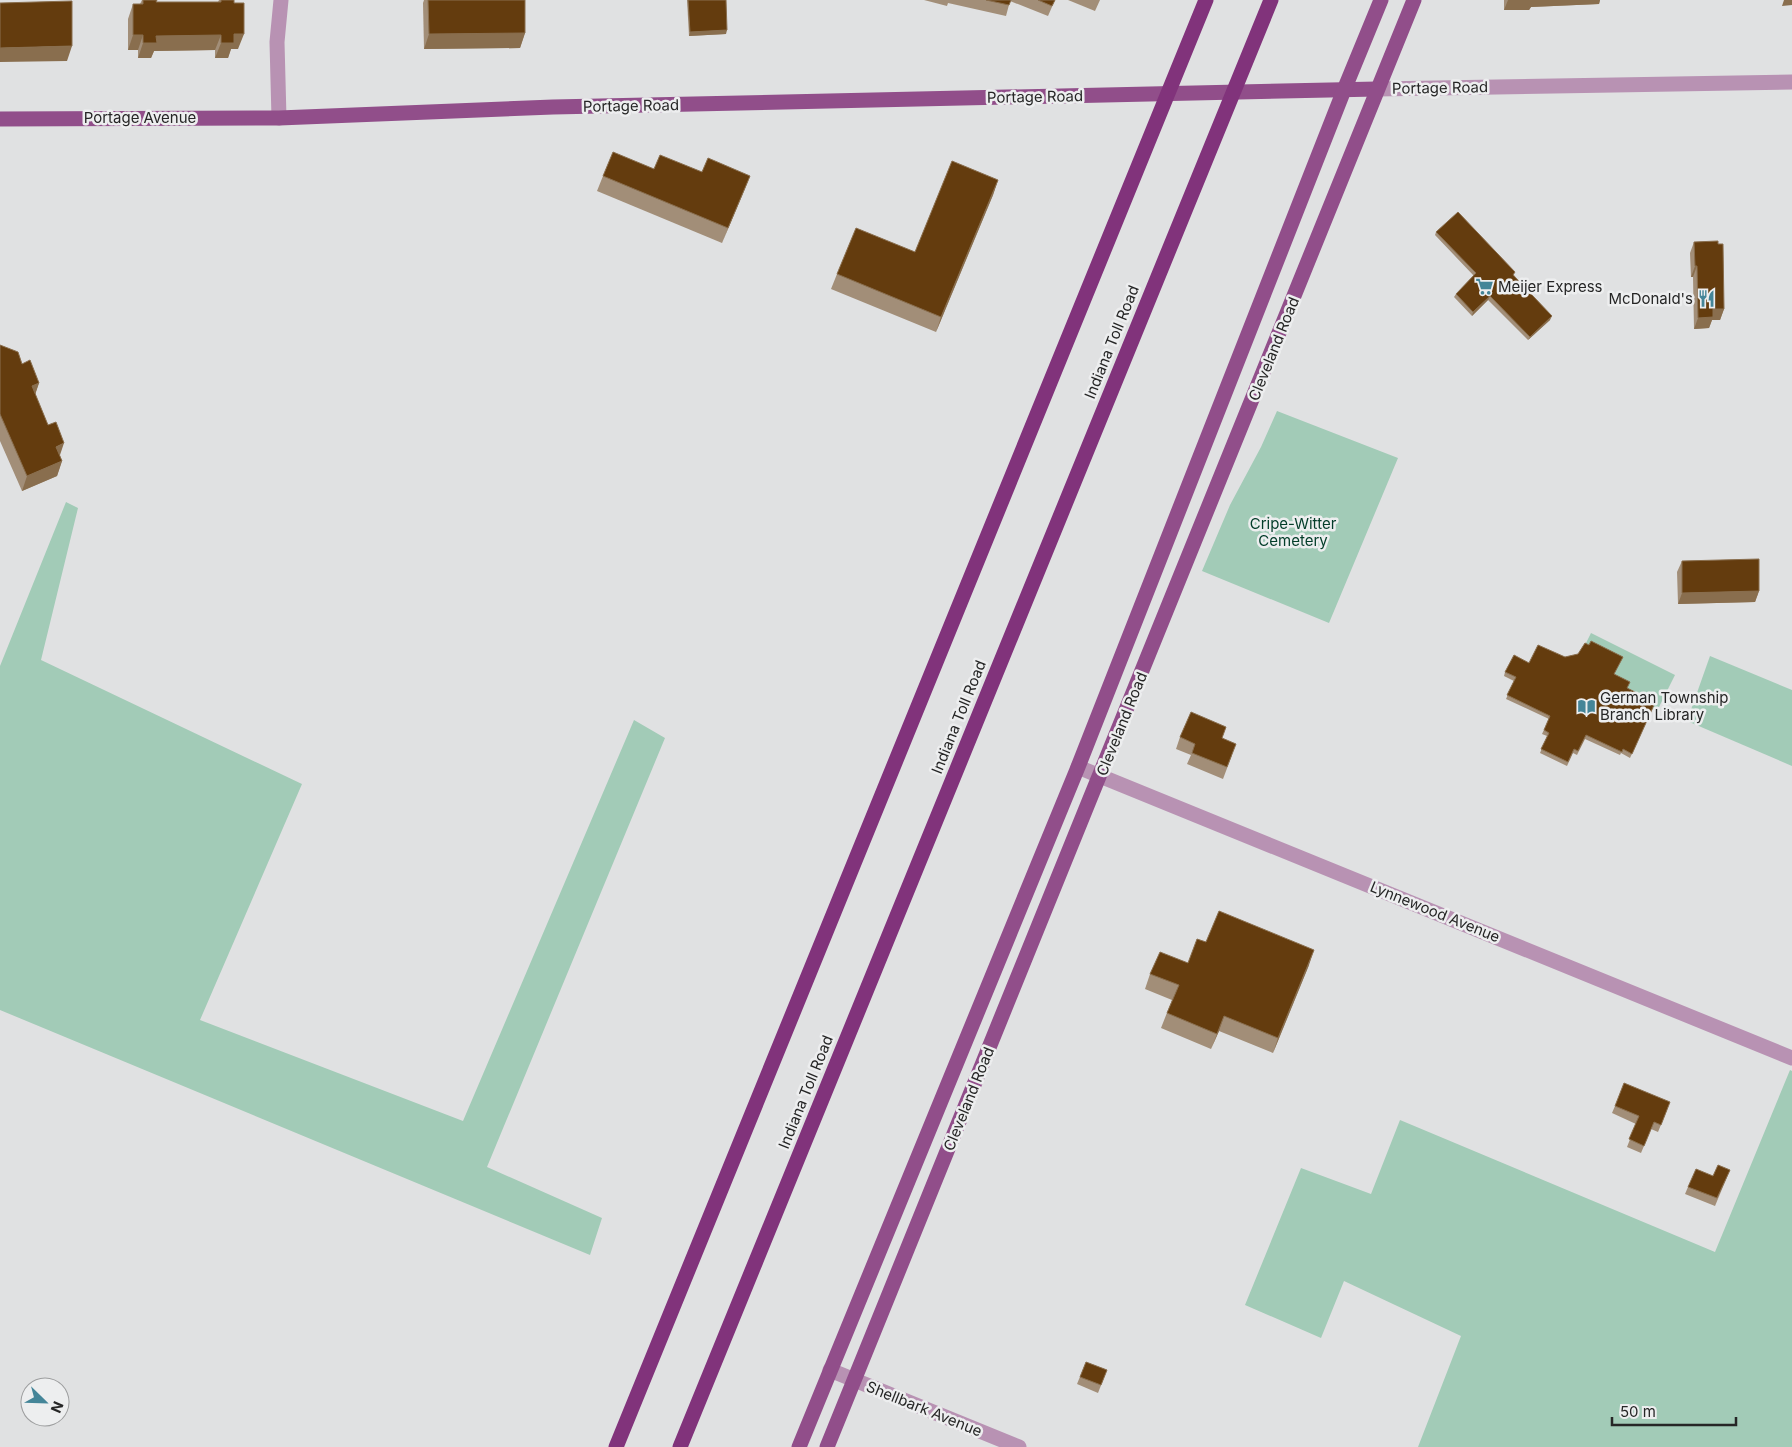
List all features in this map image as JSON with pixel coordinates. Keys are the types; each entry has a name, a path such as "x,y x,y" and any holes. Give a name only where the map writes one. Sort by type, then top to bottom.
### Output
{"highway":[{"path":"616,1447 1206,0"},
{"name":"Indiana Toll Road","path":"680,1447 1271,0"}],"main road":[{"name":"Cleveland Road","path":"799,1447 1078,767 1381,0"},
{"name":"Cleveland Road","path":"827,1447 1101,776 1414,0"},
{"name":"Portage Road","path":"279,118 553,107 1377,89"},
{"name":"Portage Avenue","path":"0,119 279,118"}],"street":[{"path":"279,118 277,42 281,0"},
{"name":"Portage Road","path":"1377,89 1792,82"},
{"name":"Lynnewood Avenue","path":"1078,767 1792,1058"},
{"name":"Shellbark Avenue","path":"830,1370 1018,1447"}],"green space":[{"name":"Cripe-Witter Cemetery","path":"1277,411 1398,458 1329,623 1202,571 1230,505 1261,447"},
{"path":"66,502 78,508 41,660 302,784 200,1020 463,1121 634,720 665,738 487,1167 602,1218 590,1255 0,1010 0,666"},
{"path":"1591,633 1675,675 1657,711 1644,705 1612,678 1621,661 1584,647"},
{"path":"1710,656 1792,690 1792,766 1687,721"},
{"path":"1790,1070 1792,1071 1792,1447 1418,1447 1461,1336 1344,1281 1321,1338 1245,1305 1301,1168 1371,1194 1400,1120 1715,1252"}],"building":[{"path":"143,0 157,0 156,2 221,2 221,0 234,0 234,3 244,3 244,34 234,34 234,43 221,43 221,35 156,36 157,43 143,43 143,35 133,35 133,4 143,4"},
{"path":"428,0 525,0 525,33 429,34"},
{"path":"688,0 726,0 727,30 690,32"},
{"path":"986,0 1011,0 1009,5"},
{"path":"1038,0 1055,0 1052,6"},
{"path":"72,1 72,46 0,48 0,3"},
{"path":"613,152 654,169 660,155 702,172 708,158 750,176 728,228 603,176"},
{"path":"952,161 998,180 941,317 837,274 856,228 915,252"},
{"path":"1458,212 1515,272 1513,275 1552,316 1530,337 1490,296 1473,312 1456,294 1476,273 1436,232"},
{"name":"McDonald's","path":"1718,241 1718,244 1723,244 1724,309 1713,309 1713,317 1698,318 1697,266 1695,266 1694,242"},
{"path":"0,345 18,352 22,364 30,360 39,383 32,386 48,425 56,422 64,443 56,447 62,461 27,476 0,414"},
{"path":"1759,559 1759,591 1682,593 1682,561"},
{"name":"German Township Branch Library","path":"1591,641 1623,657 1614,674 1630,682 1627,688 1647,698 1646,701 1654,705 1632,754 1623,749 1622,752 1586,735 1578,751 1574,749 1568,762 1541,749 1549,733 1544,730 1550,716 1507,695 1516,677 1505,672 1514,655 1529,663 1538,645 1565,657 1578,654 1585,643 1589,645"},
{"path":"1191,712 1226,727 1222,738 1236,744 1227,767 1192,753 1195,744 1180,737"},
{"path":"1219,911 1314,950 1278,1038 1224,1016 1217,1034 1167,1013 1179,985 1150,974 1160,952 1188,963 1197,939 1206,942"},
{"path":"1624,1083 1670,1102 1661,1125 1654,1122 1644,1146 1629,1139 1639,1116 1615,1106"},
{"path":"1718,1165 1730,1170 1717,1198 1688,1187 1696,1169 1713,1176"},
{"path":"1086,1362 1107,1370 1101,1385 1080,1377"}],"place":[{"name":"Meijer Express","path":"1484,287"},
{"name":"McDonald's","path":"1707,299"},
{"name":"German Township Branch Library","path":"1586,707"}]}
